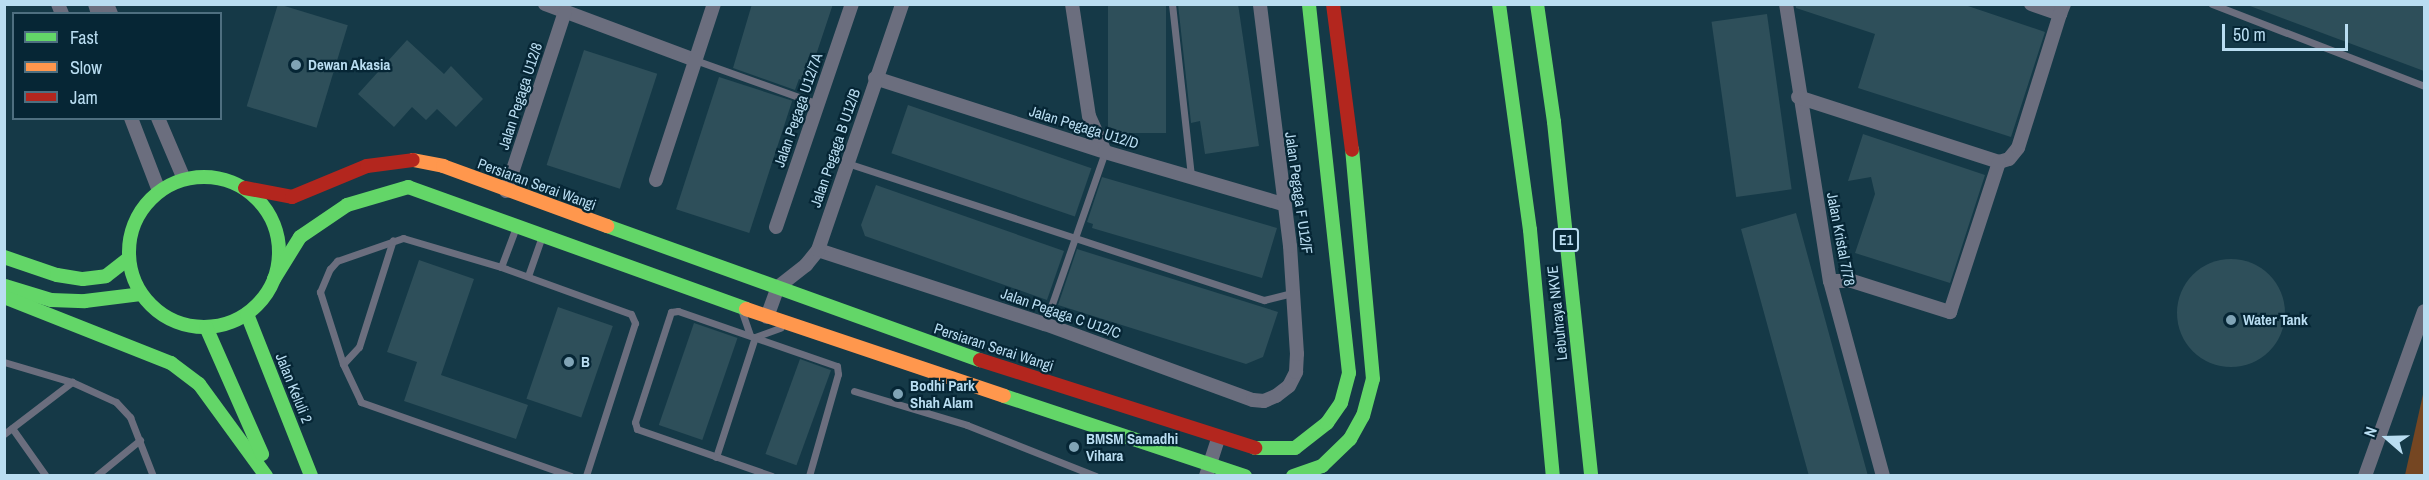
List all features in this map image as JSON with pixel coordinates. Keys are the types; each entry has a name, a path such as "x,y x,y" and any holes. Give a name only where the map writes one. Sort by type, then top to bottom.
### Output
{"main road":[{"name":"Persiaran Serai Wangi","path":"245,188 292,197 367,166 406,159 443,166 506,191 778,287 898,333 1249,448 1295,448 1327,423 1341,403 1349,373 1309,4"},
{"path":"1293,476 1322,466 1350,439 1363,416 1373,379 1352,145 1333,4"},
{"name":"Lebuhraya NKVE","path":"1499,4 1530,230 1552,476"},
{"name":"Lebuhraya NKVE","path":"1537,4 1554,122 1591,476"},
{"path":"274,279 278,238 272,219 245,188 226,179 184,179 159,191 141,210 131,233 129,258 141,294 158,312 180,324 206,327 227,324 247,314 263,299 300,237 347,205 377,194 408,187 789,325 1208,470 1245,476"},
{"path":"4,257 57,275 83,279 106,276 129,258"},
{"path":"4,286 51,300 85,301 141,294"},
{"path":"4,297 171,363 199,384 266,476"},
{"name":"Jalan Keluli 2","path":"247,314 311,476"},
{"path":"206,327 272,476"}],"street":[{"path":"544,4 695,60"},
{"path":"656,180 714,4"},
{"name":"Jalan Pegaga U12/7A","path":"776,227 852,4"},
{"name":"Jalan Pegaga B U12/B","path":"778,287 806,265 818,250 902,4"},
{"path":"1072,4 1089,116 1105,152"},
{"name":"Jalan Pegaga F U12/F","path":"1260,4 1294,292 1297,354 1296,372 1289,386"},
{"name":"Jalan Kristal 7/78","path":"1786,4 1798,97 1830,281 1883,476"},
{"path":"1798,97 1999,162 2009,159 2018,148 2062,9 2031,4"},
{"name":"Jalan Pegaga U12/8","path":"506,191 565,12"},
{"name":"Jalan Pegaga U12/D","path":"875,78 1105,152 1283,204"},
{"path":"124,120 159,191"},
{"path":"132,120 140,149"},
{"path":"159,120 184,179"},
{"path":"1830,281 1852,281 1950,312 1999,162"},
{"name":"Jalan Pegaga C U12/C","path":"818,250 1045,324 1253,400 1264,401 1289,386"},
{"path":"767,317 778,287"},
{"path":"2365,476 2424,311"},
{"path":"1208,470 1218,438"}],"lane":[{"path":"1172,4 1191,177"},
{"path":"2212,4 2424,86"},
{"path":"695,60 818,104"},
{"path":"1045,324 1105,152"},
{"path":"847,163 1264,300 1294,292"},
{"path":"501,267 516,226"},
{"path":"528,276 542,235"},
{"path":"343,364 359,347 393,240"},
{"path":"571,476 363,403 343,364 320,292 324,279 337,261 393,240 423,242 528,276 631,314 634,318 586,476"},
{"path":"738,306 748,334 755,337 789,325"},
{"path":"772,476 640,431 635,425 669,316 678,311 834,364 838,370 809,476"},
{"path":"716,457 755,337"},
{"path":"4,362 72,382 116,402 130,417 153,476"},
{"path":"4,434 72,382"},
{"path":"854,391 976,428 1096,476"},
{"path":"12,428 46,476"},
{"path":"96,476 140,441"}],"shaded area":[{"path":"2424,390 2424,475 2405,475"}],"building":[{"name":"Dewan Akasia","path":"278,4 348,25 317,128 247,106"},
{"path":"752,4 833,4 807,82 799,79 795,90 733,68"},
{"path":"1108,4 1166,4 1166,133 1108,133"},
{"path":"1178,4 1238,4 1259,146 1205,154 1200,121 1191,123"},
{"path":"1795,4 1962,4 2045,32 2011,137 1858,88 1875,34 1796,8"},
{"path":"2250,4 2424,4 2424,71 2250,6"},
{"path":"1767,14 1792,189 1736,197 1712,22"},
{"path":"407,40 444,74 451,66 483,99 456,127 437,109 426,120 412,107 394,127 358,94"},
{"path":"584,50 657,74 620,189 547,165"},
{"path":"719,77 792,101 749,233 676,209"},
{"path":"908,105 1091,168 1075,216 891,153"},
{"path":"1863,134 1985,175 1950,283 1855,253 1875,194 1871,177 1848,181"},
{"path":"1102,177 1277,228 1262,278 1092,228 1093,224 1087,222"},
{"path":"876,185 1064,251 1047,300 865,236 861,225"},
{"path":"1796,213 1868,476 1809,476 1741,229"},
{"path":"1077,249 1278,312 1263,357 1246,364 1058,305"},
{"name":"Water Tank","path":"2231,259 2252,263 2269,275 2281,292 2285,313 2281,334 2269,351 2252,363 2231,367 2210,363 2193,351 2181,334 2177,313 2181,292 2193,275 2210,263"},
{"path":"419,260 474,279 441,375 528,405 516,439 404,401 417,362 387,352"},
{"name":"B","path":"558,307 613,326 581,418 526,399"},
{"path":"694,323 737,338 702,440 659,425"},
{"path":"800,359 831,370 796,465 765,454"}],"traffic: fast":[{"path":"1255,448 1295,448 1327,423 1341,403 1349,373 1309,4"},
{"path":"1499,4 1530,230 1553,476"},
{"path":"1537,4 1554,122 1591,476"},
{"path":"1293,476 1322,466 1350,439 1363,416 1373,379 1352,150"},
{"path":"204,177 233,183 257,199 273,223 279,252 273,281 257,305 233,321 204,327 175,321 151,305 135,281 129,252 135,223 151,199 175,183 204,177"},
{"path":"274,279 300,237 347,205 408,187 746,309"},
{"path":"607,226 980,360"},
{"path":"4,257 57,275 83,279 106,276 129,258"},
{"path":"5,286 51,300 85,301 141,294"},
{"path":"4,297 171,363 199,384 266,476"},
{"path":"247,314 311,476"},
{"path":"206,327 262,454"},
{"path":"1004,396 1245,476"}],"traffic: slow":[{"path":"413,160 443,166 607,226"},
{"path":"746,309 1004,396"}],"traffic: jam":[{"path":"1333,4 1352,150"},
{"path":"245,188 292,197 367,166 413,160"},
{"path":"980,360 1255,448"}],"place":[{"name":"Dewan Akasia","path":"296,65"},
{"name":"Water Tank","path":"2231,320"},
{"name":"B","path":"569,362"},
{"name":"Bodhi Park Shah Alam","path":"898,394"},
{"name":"BMSM Samadhi Vihara","path":"1074,447"}]}
